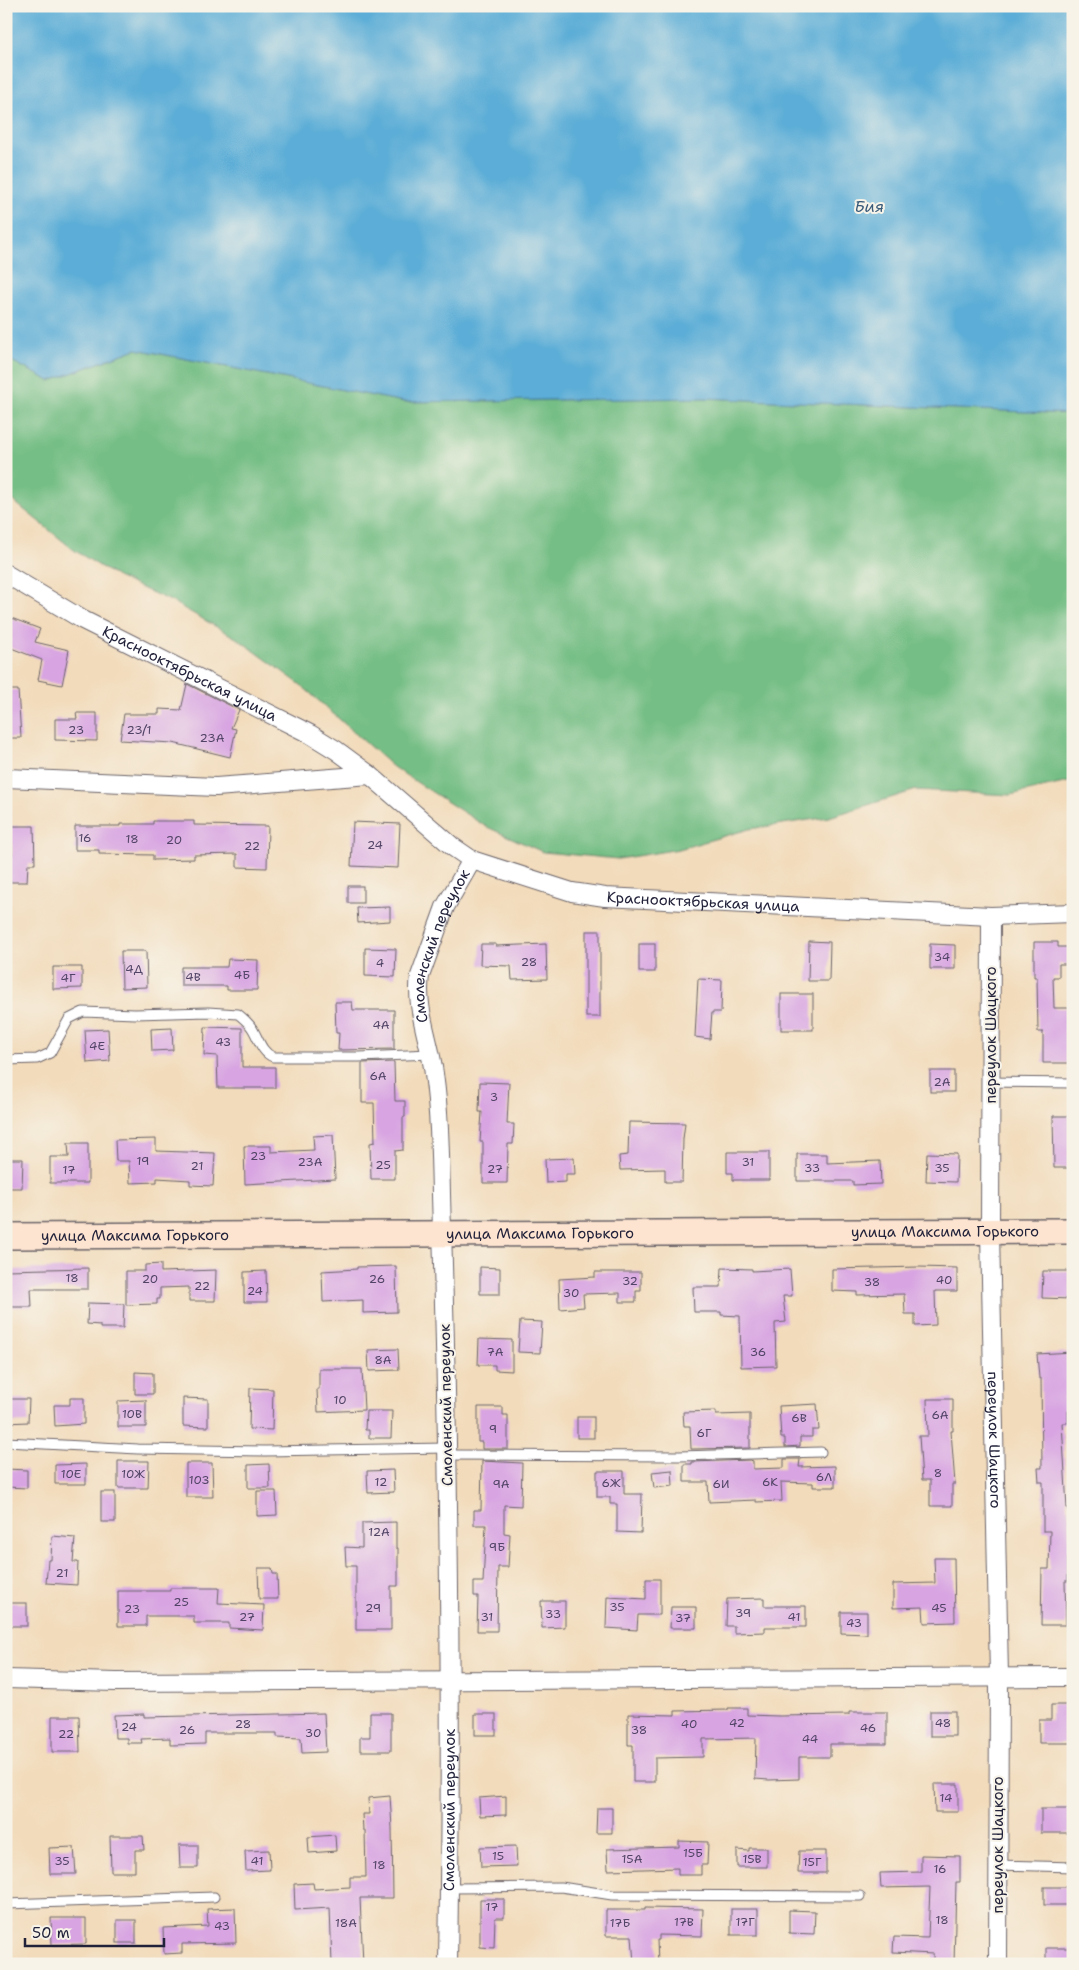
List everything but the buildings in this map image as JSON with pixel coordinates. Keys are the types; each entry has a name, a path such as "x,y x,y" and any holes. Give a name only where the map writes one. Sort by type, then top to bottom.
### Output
{"main road":[{"name":"улица Максима Горького","path":"6,1236 1073,1231"}],"street":[{"name":"Краснооктябрьская улица","path":"6,574 83,620 310,734 370,775 453,847 472,860 572,892 605,897 991,916 1073,913"},
{"path":"6,778 216,787 370,775"},
{"name":"Смоленский переулок","path":"448,1964 450,1679 442,1234 438,1111 431,1054 420,997 420,976 445,907 472,860"},
{"name":"переулок Шацкого","path":"991,916 990,1231 999,1676 998,1964"},
{"path":"6,1679 116,1682 1073,1677"}],"lane":[{"path":"6,1060 37,1059 50,1053 69,1019 76,1014 90,1012 135,1014 208,1012 238,1014 252,1029 263,1050 273,1057 359,1057 431,1054"},
{"path":"990,1082 1073,1083"},
{"path":"6,1442 138,1449 265,1452 447,1452 679,1456 821,1452"},
{"path":"998,1865 1073,1867"},
{"path":"449,1888 561,1887 612,1895 860,1896"},
{"path":"6,1904 214,1896"}],"green space":[{"path":"136,349 404,402 704,398 1073,414 1073,781 1010,795 916,790 829,817 749,829 679,849 618,859 543,852 485,826 393,767 301,685 238,639 171,601 117,577 74,550 6,495 6,358 50,381"}],"water":[{"name":"Бия","path":"6,6 1073,6 1073,414 704,398 404,402 136,349 50,381 6,358"}]}
